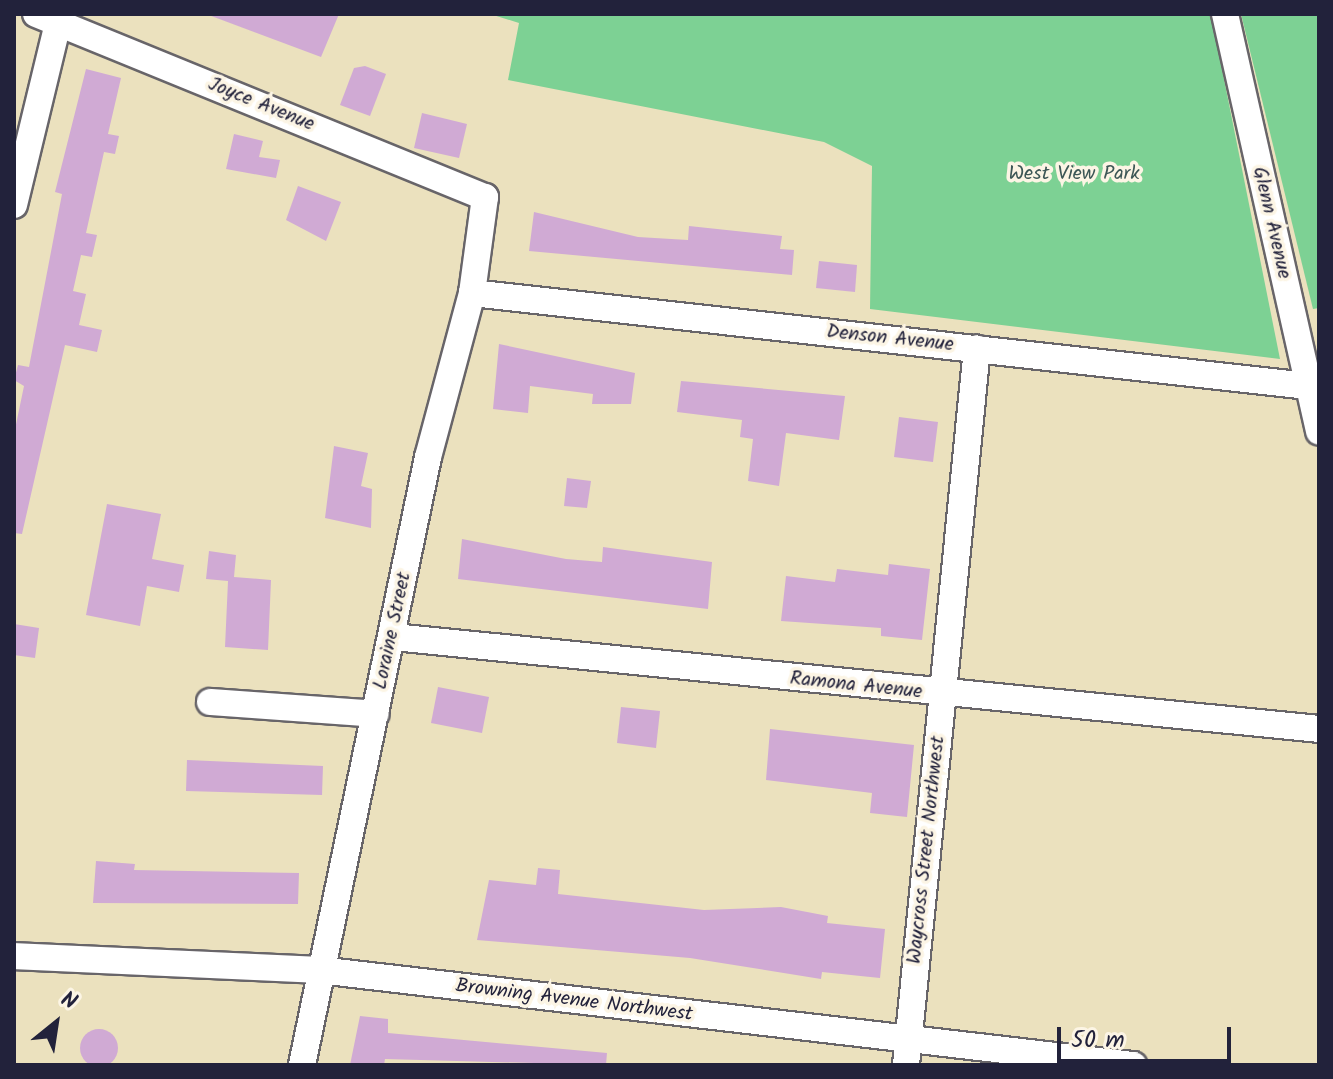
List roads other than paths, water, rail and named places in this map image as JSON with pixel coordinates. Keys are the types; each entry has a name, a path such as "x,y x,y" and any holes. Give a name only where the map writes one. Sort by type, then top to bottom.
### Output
{"street":[{"name":"Glenn Avenue","path":"1225,14 1319,432"},
{"name":"Joyce Avenue","path":"47,18 485,197"},
{"path":"14,205 47,18"},
{"name":"Loraine Street","path":"302,1065 319,970 393,637 428,457 472,293 485,197"},
{"name":"Denson Avenue","path":"472,293 1308,386"},
{"name":"Waycross Street Northwest","path":"907,1053 977,349"},
{"name":"Ramona Avenue","path":"393,637 942,695 1319,729"},
{"path":"210,702 376,714"},
{"name":"Browning Avenue Northwest","path":"14,956 319,970 907,1053 1133,1065"}],"park label":[{"name":"West View Park","path":"1074,174"}]}
